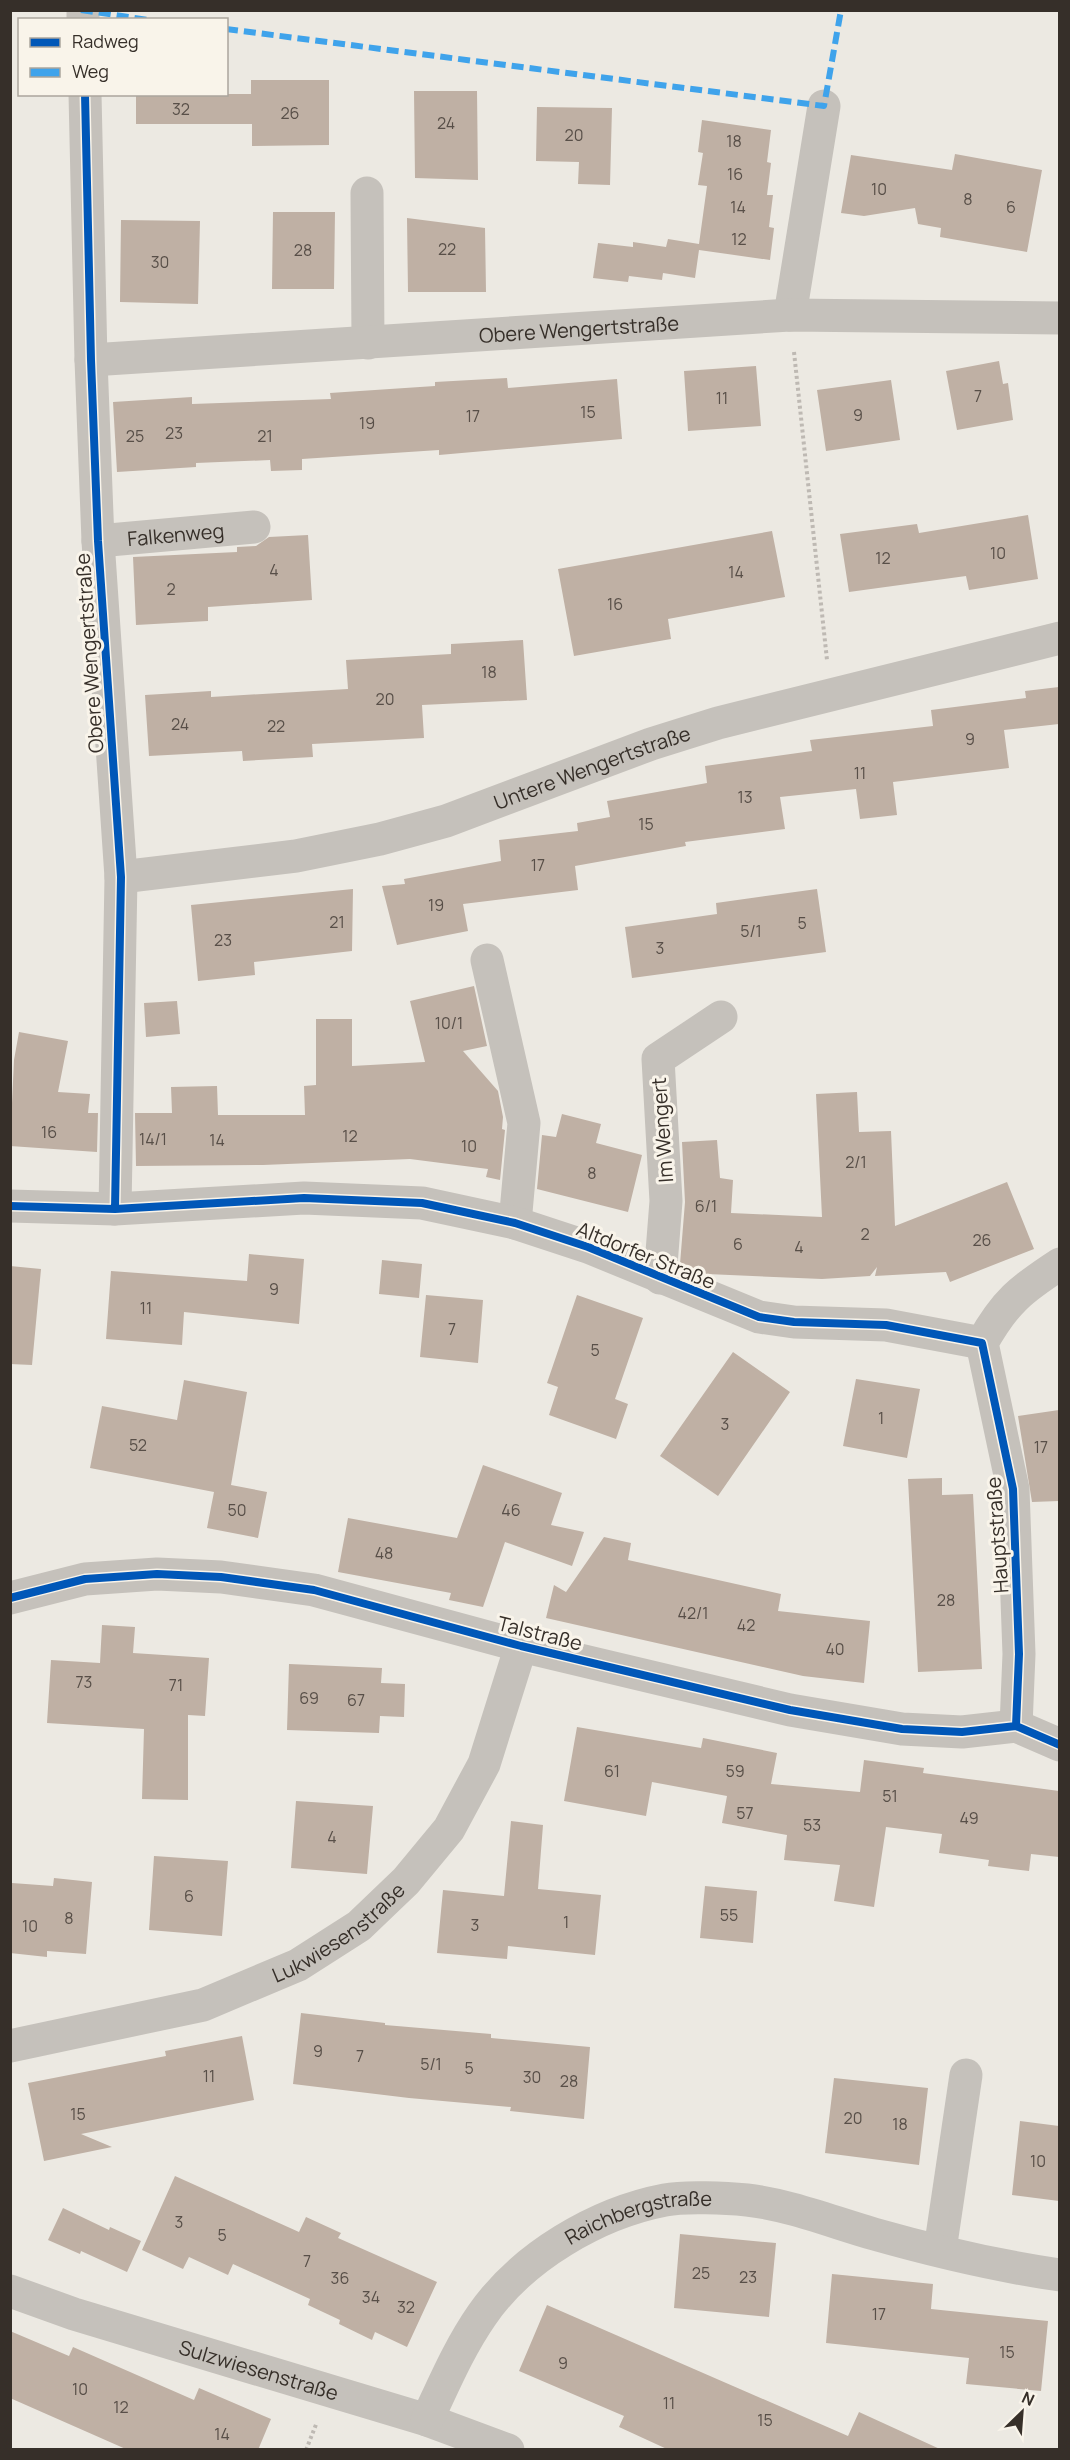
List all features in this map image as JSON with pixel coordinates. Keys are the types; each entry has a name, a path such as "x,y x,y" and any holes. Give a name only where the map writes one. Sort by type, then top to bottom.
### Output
{"street":[{"name":"Obere Wengertstraße","path":"85,96 98,541 121,877 115,1209"},
{"path":"790,315 824,106"},
{"path":"367,193 368,343"},
{"name":"Obere Wengertstraße","path":"91,360 790,315 1059,318"},
{"name":"Falkenweg","path":"98,541 254,527"},
{"name":"Untere Wengertstraße","path":"121,877 296,856 380,839 446,821 651,744 718,723 831,697 1059,638"},
{"path":"487,960 524,1123 515,1223"},
{"name":"Im Wengert","path":"660,1278 666,1201 658,1059 721,1017"},
{"name":"Altdorfer Straße","path":"10,1206 115,1209 304,1198 422,1203 515,1223 588,1247 759,1317 794,1322 886,1325 982,1343"},
{"path":"982,1343 996,1318 1021,1290 1059,1264"},
{"name":"Hauptstraße","path":"982,1343 1013,1489 1019,1654 1016,1726"},
{"name":"Talstraße","path":"10,1598 85,1579 157,1574 221,1577 314,1590 521,1646 790,1710 902,1729 962,1732 1016,1726"},
{"name":"Lukwiesenstraße","path":"10,2046 203,2005 298,1965 359,1926 406,1881 449,1829 484,1764 521,1646"},
{"path":"1016,1726 1059,1745"},
{"path":"940,2250 966,2075"},
{"name":"Raichbergstraße","path":"427,2420 452,2366 482,2314 526,2267 573,2234 620,2212 667,2199 747,2200 796,2210 940,2250 1059,2275"},
{"name":"Sulzwiesenstraße","path":"10,2290 74,2314 427,2420 508,2450"}],"path":[{"path":"790,315 831,697"}],"building":[{"path":"251,80 329,80 329,145 252,146 252,124 136,124 136,96 251,94"},
{"path":"414,91 477,91 478,180 415,178"},
{"path":"537,107 612,108 610,185 578,184 579,162 536,161"},
{"path":"702,120 771,130 767,162 771,163 767,195 773,195 769,227 774,228 770,260 699,250 695,278 663,273 662,280 629,276 628,282 593,278 598,243 633,247 633,242 666,247 668,239 699,244 707,186 698,185 703,153 698,152"},
{"path":"955,154 1042,170 1027,252 940,237 941,228 918,224 915,208 864,216 841,213 851,155 952,170"},
{"path":"273,212 335,212 334,289 272,289"},
{"path":"407,218 485,228 486,292 408,292"},
{"path":"121,220 200,221 198,304 120,302"},
{"path":"999,361 1003,384 1008,383 1013,420 957,430 946,371"},
{"path":"756,366 761,426 688,431 684,371"},
{"path":"507,378 508,388 617,379 622,439 439,455 439,450 302,459 302,470 271,471 270,460 196,463 196,467 117,472 113,402 192,397 192,404 331,399 330,393 435,386 435,382"},
{"path":"891,380 900,440 826,451 817,390"},
{"path":"1028,515 1038,579 969,590 966,576 849,592 840,534 917,524 919,533"},
{"path":"772,531 785,597 668,619 671,639 574,656 558,569"},
{"path":"308,535 312,600 208,607 208,621 136,625 133,557 237,552 237,547 256,546 269,537"},
{"path":"523,640 527,700 422,705 424,738 312,744 313,757 243,761 242,751 149,756 145,695 211,691 211,697 348,689 346,660 451,654 451,644"},
{"path":"1059,687 1059,724 1004,730 1009,768 893,782 897,815 860,819 856,789 780,797 785,829 685,842 686,846 575,866 578,890 463,904 468,931 397,945 382,886 405,884 404,879 501,861 499,840 578,831 577,823 610,817 607,801 707,783 705,766 812,751 810,740 933,726 931,710 1026,698 1025,691"},
{"path":"353,889 352,951 254,962 255,975 198,981 191,905"},
{"path":"817,889 826,952 632,978 625,927 717,914 716,903"},
{"path":"474,986 487,1046 463,1051 498,1091 503,1117 502,1129 505,1130 500,1180 486,1177 488,1169 410,1159 263,1165 136,1166 135,1113 172,1113 171,1087 217,1086 218,1115 305,1115 304,1086 316,1085 316,1019 352,1019 352,1066 425,1062 410,1001"},
{"path":"177,1001 180,1034 146,1037 144,1003"},
{"path":"19,1032 68,1041 58,1092 90,1094 88,1113 98,1113 97,1152 10,1146 14,1060"},
{"path":"857,1092 859,1132 891,1131 895,1226 1007,1182 1034,1249 950,1282 946,1272 875,1276 877,1267 870,1276 822,1279 707,1274 680,1264 685,1202 682,1142 717,1140 720,1178 733,1180 731,1213 822,1217 816,1094"},
{"path":"562,1114 601,1124 596,1143 642,1155 628,1212 537,1189 542,1135 556,1137"},
{"path":"249,1254 304,1259 299,1324 184,1312 182,1345 106,1339 111,1271 247,1281"},
{"path":"382,1260 422,1264 419,1298 379,1294"},
{"path":"10,1266 41,1269 32,1365 10,1364"},
{"path":"426,1295 483,1300 478,1363 420,1357"},
{"path":"577,1295 643,1318 615,1399 628,1404 616,1439 549,1415 558,1387 547,1383"},
{"path":"733,1352 790,1392 718,1496 660,1456"},
{"path":"856,1379 920,1389 907,1458 843,1446"},
{"path":"184,1380 247,1392 231,1485 267,1492 258,1538 207,1528 214,1492 90,1468 102,1406 177,1420"},
{"path":"1059,1410 1059,1501 1032,1502 1018,1416"},
{"path":"483,1465 562,1493 551,1525 584,1532 572,1566 505,1542 483,1607 449,1600 451,1593 338,1572 348,1518 457,1538"},
{"path":"942,1478 942,1495 973,1494 982,1669 918,1672 908,1479"},
{"path":"604,1537 631,1543 628,1560 781,1594 778,1611 870,1621 864,1683 803,1676 546,1618 554,1585 566,1592"},
{"path":"102,1625 135,1627 133,1653 209,1658 205,1716 188,1715 188,1800 142,1799 144,1729 47,1723 51,1660 100,1663"},
{"path":"289,1664 382,1668 381,1683 405,1684 404,1717 380,1716 379,1733 287,1730"},
{"path":"577,1727 701,1748 703,1738 777,1753 771,1784 860,1792 864,1760 924,1768 923,1773 1059,1791 1059,1857 1031,1854 1029,1871 988,1866 989,1860 939,1853 942,1834 886,1827 874,1907 834,1901 840,1865 784,1860 787,1835 722,1823 727,1796 652,1782 646,1816 564,1801"},
{"path":"296,1801 373,1806 367,1874 291,1868"},
{"path":"511,1821 543,1825 538,1889 601,1895 595,1955 508,1946 507,1959 437,1953 443,1890 504,1896"},
{"path":"154,1856 228,1861 222,1936 149,1930"},
{"path":"54,1878 92,1882 86,1954 47,1951 47,1957 10,1953 12,1883 53,1886"},
{"path":"705,1886 757,1891 753,1943 700,1938"},
{"path":"301,2013 385,2023 385,2025 491,2034 491,2038 590,2047 584,2119 510,2111 511,2107 293,2084"},
{"path":"242,2036 254,2100 81,2134 112,2147 44,2161 28,2083 166,2056 165,2051"},
{"path":"834,2078 928,2088 919,2165 825,2153"},
{"path":"1020,2121 1059,2126 1059,2201 1012,2195"},
{"path":"175,2176 299,2232 306,2217 341,2233 338,2238 437,2282 407,2347 375,2332 372,2340 339,2324 340,2320 308,2305 310,2299 233,2264 228,2275 189,2257 183,2269 142,2250"},
{"path":"63,2208 109,2230 110,2227 141,2241 127,2272 81,2251 80,2254 48,2240"},
{"path":"680,2234 776,2243 769,2317 674,2308"},
{"path":"832,2274 933,2284 931,2309 1048,2321 1041,2391 966,2384 969,2358 826,2343"},
{"path":"547,2305 848,2436 859,2412 942,2450 669,2450 619,2427 624,2416 519,2371"},
{"path":"10,2331 69,2356 73,2347 194,2400 199,2388 271,2419 258,2450 128,2450 10,2398"}],"marked path":[{"path":"81,10 135,18"},
{"path":"228,29 824,106 841,10"}],"cycle path":[{"path":"85,96 98,541 121,877 115,1209"},
{"path":"10,1206 115,1209 304,1198 422,1203 515,1223 588,1247 759,1317 794,1322 886,1325 982,1343 1013,1489 1019,1654 1016,1726"},
{"path":"10,1598 85,1579 157,1574 221,1577 314,1590 521,1646 790,1710 902,1729 962,1732 1016,1726 1060,1745"}]}
